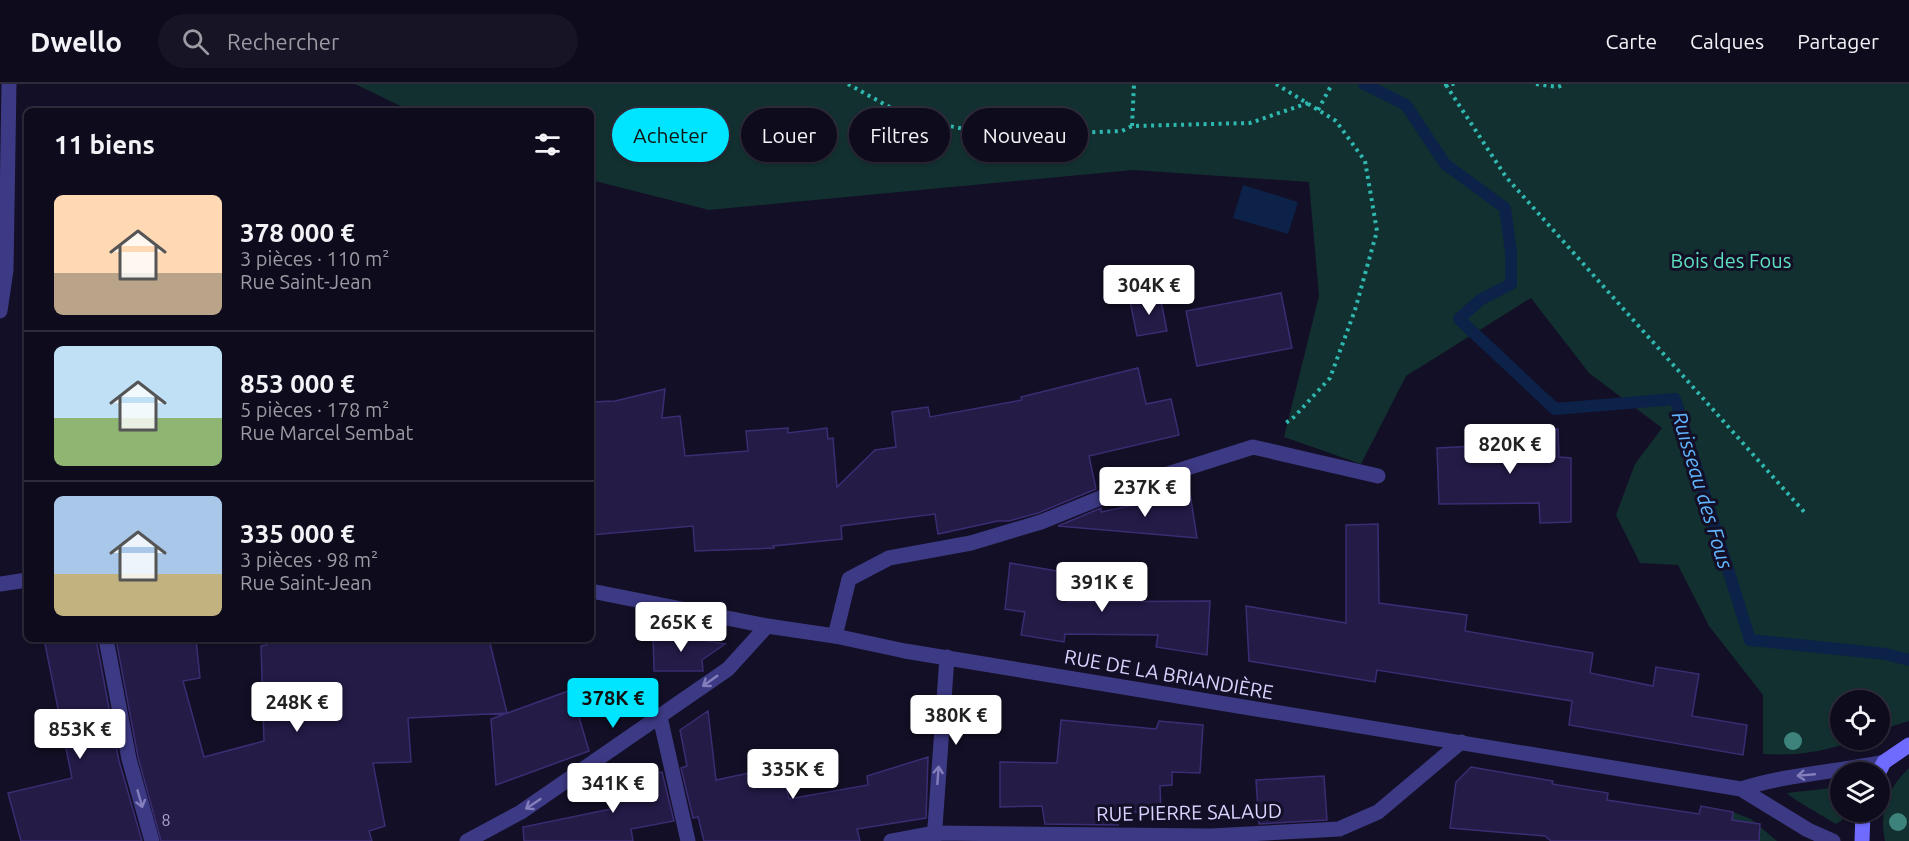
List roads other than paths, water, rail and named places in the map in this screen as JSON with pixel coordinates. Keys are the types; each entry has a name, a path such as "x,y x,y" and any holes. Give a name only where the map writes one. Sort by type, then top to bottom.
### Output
{"main road":[{"path":"1887,762 1909,745"},
{"path":"1862,841 1863,822"}],"street":[{"path":"0,311 6,270 9,84"},
{"path":"836,636 849,579 889,558 971,543 1041,522 1130,486 1253,447 1378,476"},
{"path":"0,584 24,580"},
{"name":"RUE DE LA BRIANDIÈRE","path":"594,592 767,626 836,636 904,651 1287,716 1461,742 1741,789 1809,836 1833,841"},
{"path":"467,841 520,812 728,669 767,626"},
{"path":"107,642 129,759 152,841"},
{"path":"934,837 947,657"},
{"path":"660,717 688,841"},
{"name":"RUE PIERRE SALAUD","path":"891,841 934,837 1211,836 1339,829 1378,812 1461,742"},
{"name":"RUE DE LA BRIANDIÈRE","path":"1741,789 1779,777 1830,772"}],"water":[{"path":"1243,185 1298,202 1288,234 1233,218"}],"waterway":[{"name":"Ruisseau des Fous","path":"1364,84 1406,105 1445,164 1505,208 1511,252 1511,284 1480,300 1459,319 1555,409 1675,399 1750,640 1886,654 1909,660"}],"park label":[{"name":"Bois des Fous","path":"1731,260"}]}
